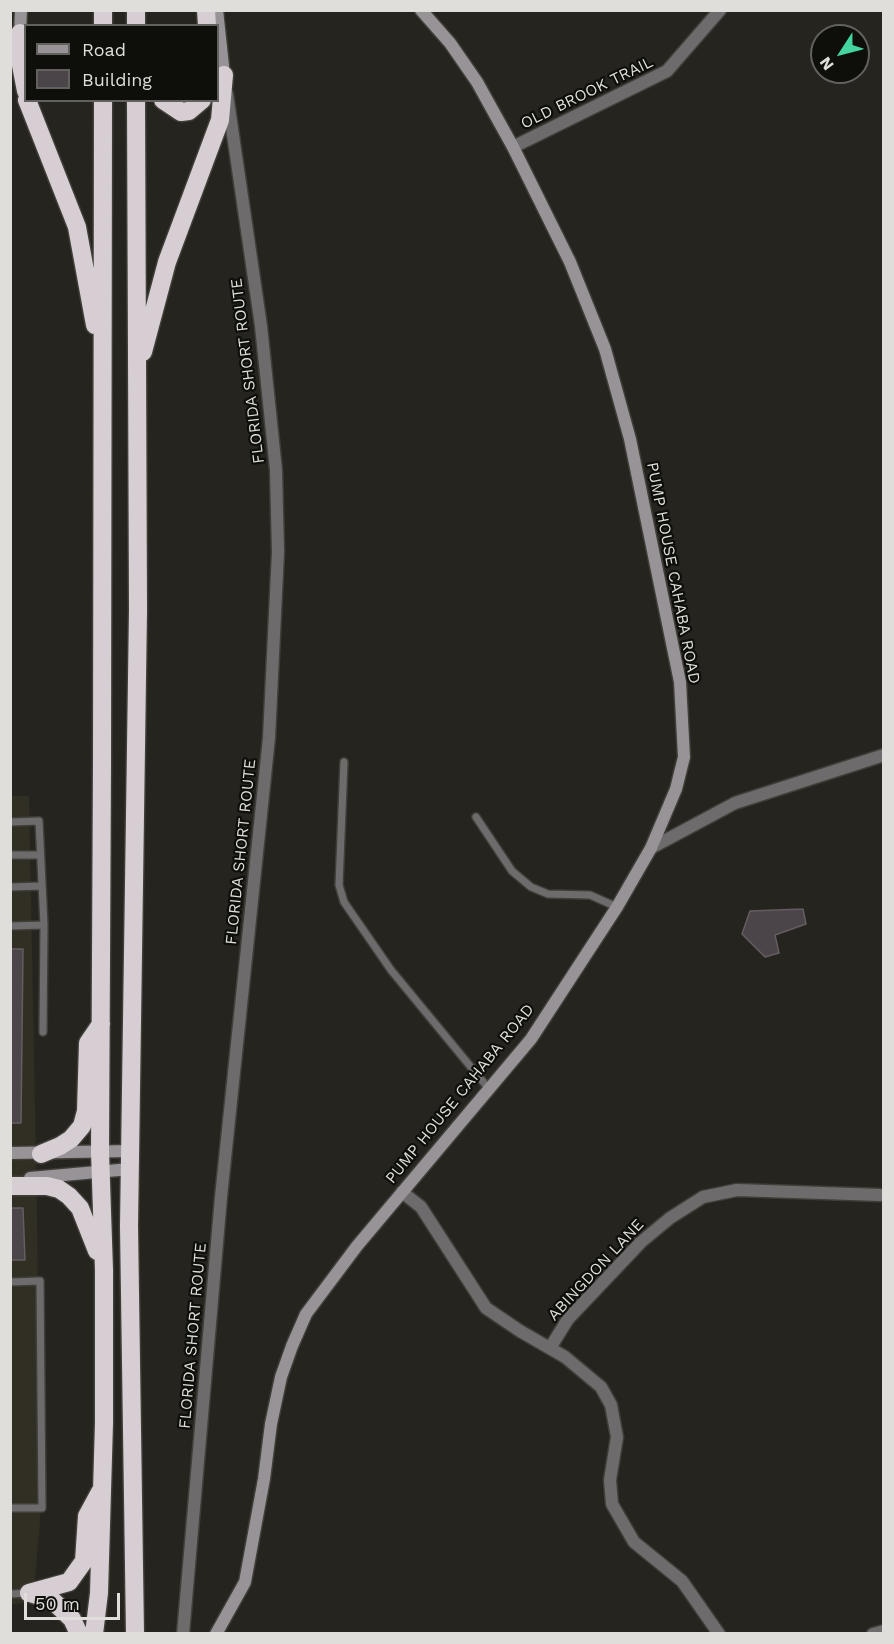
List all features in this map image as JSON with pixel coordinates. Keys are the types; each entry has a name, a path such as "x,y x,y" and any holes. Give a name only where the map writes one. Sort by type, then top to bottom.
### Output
{"highway":[{"path":"23,37 20,60 24,81"},
{"path":"137,376 167,262 220,120 224,75"},
{"path":"28,102 77,227 103,371"},
{"path":"94,1634 99,1593 102,1488 104,1270 100,1171 103,102"},
{"path":"135,1634 130,1160 136,757 136,102"},
{"path":"166,102 181,112 189,111 200,102"},
{"path":"40,1154 71,1139 82,1126 86,1111 88,1043 101,1024"},
{"path":"10,1186 47,1186 58,1189 69,1196 80,1208 88,1223 104,1270"},
{"path":"20,1593 69,1582 84,1561 87,1516 102,1488"},
{"path":"20,1593 52,1600 72,1619 79,1634"}],"street":[{"path":"21,10 23,37"},
{"name":"PUMP HOUSE CAHABA ROAD","path":"216,1634 245,1582 281,1377 306,1314 357,1246 531,1039 617,907 651,848 676,789 684,757 680,682 630,439 605,349 566,252 513,147 477,82 450,44 421,10"},
{"name":"OLD BROOK TRAIL","path":"513,147 667,71 720,10"},
{"path":"219,29 224,75"},
{"name":"FLORIDA SHORT ROUTE","path":"183,1634 221,1197 269,738 278,552 276,470 261,326 224,75"},
{"path":"651,848 735,803 884,755"},
{"path":"10,1153 100,1152 130,1160"},
{"path":"10,1178 36,1178 100,1171 130,1160"},
{"name":"ABINGDON LANE","path":"550,1348 568,1319 640,1242 670,1218 703,1197 737,1190 880,1195"},
{"path":"402,1192 421,1207 486,1308 565,1357 601,1387 611,1405 617,1437 609,1480 612,1504 634,1542 682,1581 719,1634"},
{"path":"873,1634 884,1631"}],"lane":[{"path":"344,762 339,885 344,902 391,970 489,1089"},
{"path":"476,816 512,871 531,887 548,894 590,895 617,907"},
{"path":"10,822 39,821 44,925 44,1032"},
{"path":"10,855 40,855"},
{"path":"10,887 42,886"},
{"path":"10,926 44,925"},
{"path":"10,1282 40,1281 42,1484 42,1508 10,1508"}],"shaded area":[{"path":"10,796 29,796 40,1522 33,1601 11,1605"}],"building":[{"path":"803,909 806,924 775,935 779,953 765,957 742,934 750,911"},
{"path":"10,949 23,949 21,1123 10,1123"},
{"path":"10,1208 23,1208 25,1260 10,1260"}]}
